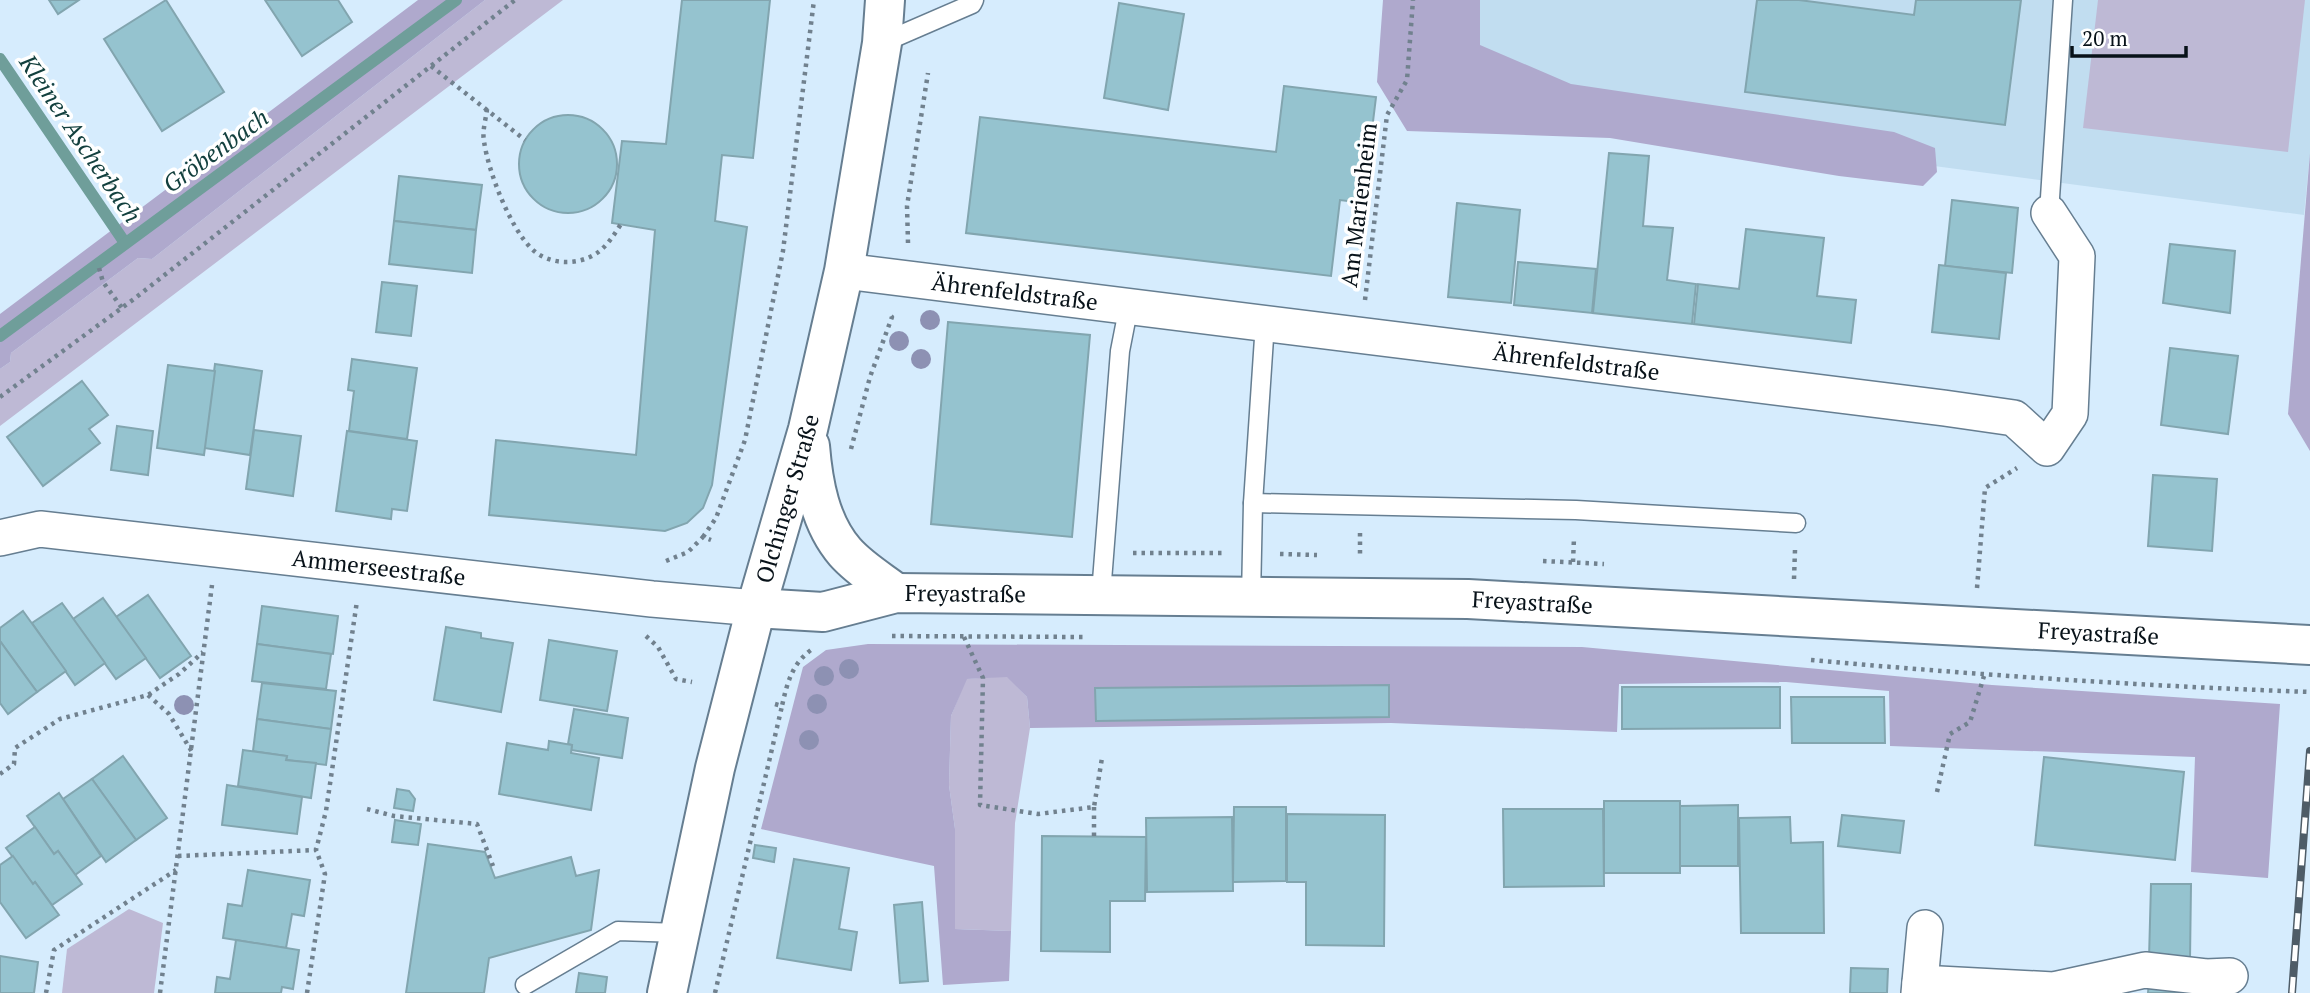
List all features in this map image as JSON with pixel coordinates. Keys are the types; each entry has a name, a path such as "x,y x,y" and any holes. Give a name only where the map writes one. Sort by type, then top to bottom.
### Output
{"street":[{"name":"Olchinger Straße","path":"667,993 715,768 756,608 808,429 844,271 882,43 885,0"},
{"path":"2047,449 2070,414 2077,256 2049,213"},
{"name":"Ährenfeldstraße","path":"844,271 2014,418 2047,449"},
{"path":"808,429 813,484 824,516 844,551 863,570 897,593"},
{"name":"Ammerseestraße","path":"0,538 40,529 652,599 756,608"},
{"name":"Freyastraße","path":"756,608 823,612 897,593 1468,598 2310,645"},
{"path":"1925,928 1919,988 2053,990 2101,986 2145,970 2206,977 2230,976"}],"lane":[{"path":"882,43 972,4 974,0"},
{"path":"2049,213 2063,0"},
{"path":"1101,594 1120,351 1129,306"},
{"path":"1251,598 1253,503 1265,323"},
{"path":"1253,503 1576,510 1796,523"},
{"path":"525,985 618,932 679,933"}],"path":[{"path":"0,397 122,308 514,0"},
{"path":"658,564 688,552 703,537 716,518 745,440 783,251 814,0"},
{"name":"Am Marienheim","path":"1360,335 1387,115 1407,80 1413,0"},
{"path":"431,66 525,140"},
{"path":"908,244 907,206 928,73"},
{"path":"487,109 483,139 491,169 500,197 531,248 544,258 563,263 582,259 596,254 612,239 621,225"},
{"path":"99,268 103,282 122,308"},
{"path":"848,459 870,377 892,317 889,314"},
{"path":"1977,596 1985,488 2047,449"},
{"path":"703,537 711,540"},
{"path":"160,993 212,584"},
{"path":"307,993 326,874 316,850 326,811 358,597"},
{"path":"647,625 646,635 658,647 676,679 692,682"},
{"path":"882,636 1087,637"},
{"path":"964,637 983,678 981,805 1038,814 1094,807"},
{"path":"715,993 792,671 800,658 815,646"},
{"path":"0,774 14,764 15,748 60,719 148,695 179,674 204,650"},
{"path":"1804,659 1984,676 2179,688 2310,692"},
{"path":"1937,792 1950,734 1970,722 1984,676"},
{"path":"148,695 169,715 192,752"},
{"path":"775,704 782,706"},
{"path":"1094,836 1094,807 1102,758"},
{"path":"367,810 394,816 477,824 493,866"},
{"path":"178,856 316,850"},
{"path":"46,993 54,950 176,870"}],"shaded area":[{"path":"418,0 485,0 152,259 138,258 11,353 10,362 0,369 0,314"},
{"path":"485,0 563,0 0,426 0,369 10,362 11,353 138,258 152,259"},
{"path":"1383,0 1480,0 1480,45 1571,84 1894,132 1935,148 1937,172 1923,186 1839,176 1610,138 1407,131 1377,82"},
{"path":"1430,0 2310,0 2310,153 2304,215 1423,98"},
{"path":"2098,0 2305,0 2288,152 2083,128"},
{"path":"2310,153 2310,451 2288,414"},
{"path":"868,644 1582,647 1992,685 2280,704 2268,878 2191,872 2195,757 1890,746 1889,691 1786,682 1619,684 1617,732 1391,723 1030,728 1027,697 1007,677 967,679 951,716 949,785 955,829 955,929 1011,931 1009,981 943,985 934,866 761,829 803,667 826,650"},
{"path":"1007,676 1027,697 1030,728 1015,823 1011,931 955,929 955,829 949,785 951,716 966,679"},
{"path":"129,909 163,923 154,993 62,993 67,949"}],"building":[{"path":"49,0 79,0 58,14"},
{"path":"166,0 224,92 162,131 104,39"},
{"path":"265,0 338,0 352,22 302,56"},
{"path":"682,0 770,0 753,158 722,155 715,221 747,227 712,485 703,508 687,523 665,531 489,515 496,440 636,455 655,230 612,223 622,141 666,144"},
{"path":"1757,0 1799,0 1914,15 1916,0 2021,0 2005,125 1745,92"},
{"path":"1119,3 1184,14 1168,110 1104,98"},
{"path":"1284,86 1376,97 1363,203 1340,200 1331,276 966,233 980,117 1276,152"},
{"path":"568,115 587,119 603,129 613,145 617,164 613,183 603,199 587,209 568,213 549,209 533,199 523,183 519,164 523,145 533,129 549,119"},
{"path":"1609,153 1649,156 1643,226 1673,228 1667,280 1696,284 1692,324 1593,313"},
{"path":"399,176 482,185 476,230 394,221"},
{"path":"1952,200 2018,208 2012,273 1945,266"},
{"path":"1457,203 1520,210 1511,303 1448,297"},
{"path":"394,221 476,230 472,273 389,264"},
{"path":"1746,229 1824,238 1817,296 1856,300 1851,343 1694,324 1698,284 1739,289"},
{"path":"2170,244 2235,251 2230,313 2163,303"},
{"path":"1518,262 1596,269 1592,313 1514,305"},
{"path":"1939,265 2006,273 1999,339 1932,332"},
{"path":"382,282 417,286 411,336 376,332"},
{"path":"948,322 1090,335 1072,537 931,524"},
{"path":"2170,348 2238,356 2228,434 2161,425"},
{"path":"352,359 417,368 407,439 349,431 354,391 348,390"},
{"path":"215,364 262,371 250,455 204,448"},
{"path":"168,365 215,371 204,455 157,448"},
{"path":"82,381 108,415 89,429 100,443 43,486 7,437"},
{"path":"117,426 153,431 148,475 111,470"},
{"path":"254,430 301,436 293,496 246,489"},
{"path":"347,431 417,441 407,511 392,509 391,519 336,511"},
{"path":"2153,475 2217,479 2212,551 2148,546"},
{"path":"148,595 191,656 160,678 116,617"},
{"path":"103,598 146,658 116,679 73,619"},
{"path":"62,603 105,663 75,685 32,623"},
{"path":"262,606 338,616 333,654 257,644"},
{"path":"23,611 66,671 37,692 0,641 0,628"},
{"path":"446,627 481,633 481,638 513,643 501,712 434,700"},
{"path":"549,640 617,651 607,711 540,700"},
{"path":"0,641 37,692 8,714 0,703"},
{"path":"257,644 331,654 326,689 252,681"},
{"path":"262,683 336,691 331,729 257,719"},
{"path":"1389,685 1389,717 1096,721 1095,688"},
{"path":"1622,687 1780,687 1780,728 1622,729"},
{"path":"1791,697 1884,697 1885,743 1792,743"},
{"path":"574,709 628,718 622,758 571,750 572,745 568,744"},
{"path":"257,719 331,729 326,765 286,760 287,756 253,751"},
{"path":"549,741 572,745 571,753 599,758 591,810 499,794 507,743 548,750"},
{"path":"243,750 287,756 286,760 316,763 311,798 238,786"},
{"path":"123,756 167,818 136,840 92,779"},
{"path":"2044,757 2184,772 2175,860 2035,845"},
{"path":"92,779 136,840 106,862 63,799"},
{"path":"227,785 302,797 297,834 222,825"},
{"path":"397,789 409,791 415,799 413,811 394,808"},
{"path":"59,793 101,856 75,875 58,851 54,854 27,816"},
{"path":"1604,801 1680,801 1680,873 1604,873"},
{"path":"1738,805 1738,866 1680,866 1680,806"},
{"path":"1234,807 1286,807 1286,881 1233,882"},
{"path":"1503,809 1603,809 1604,886 1504,887"},
{"path":"1287,814 1385,815 1384,946 1306,945 1306,882 1287,882"},
{"path":"1842,815 1904,821 1900,853 1838,846"},
{"path":"1232,817 1233,891 1147,892 1146,818"},
{"path":"1790,817 1791,843 1823,842 1824,933 1741,933 1739,818"},
{"path":"395,820 421,824 418,845 392,842"},
{"path":"35,827 54,854 58,851 82,884 52,905 6,848"},
{"path":"1042,836 1146,837 1145,901 1110,901 1110,952 1041,951"},
{"path":"428,844 485,852 495,878 571,857 576,876 599,870 591,930 489,958 484,993 406,993"},
{"path":"755,845 776,848 774,862 753,858"},
{"path":"13,856 59,915 26,938 0,902 0,865"},
{"path":"794,859 849,868 839,929 857,932 851,970 777,958"},
{"path":"248,870 310,880 304,916 292,914 286,948 223,938 228,904 242,906"},
{"path":"2151,884 2191,884 2190,960 2149,959"},
{"path":"922,902 928,981 900,983 894,905"},
{"path":"236,940 299,950 293,989 282,987 281,993 215,993 217,977 230,979"},
{"path":"0,956 38,962 34,993 0,993"},
{"path":"1851,968 1888,969 1887,993 1850,993"},
{"path":"579,973 607,977 605,993 576,993"},
{"path":"2149,980 2214,993 2148,993"}],"waterway":[{"name":"Gröbenbach","path":"0,336 456,0"},
{"name":"Kleiner Ascherbach","path":"0,59 125,243"}],"railway":[{"path":"2292,993 2310,751"}]}
